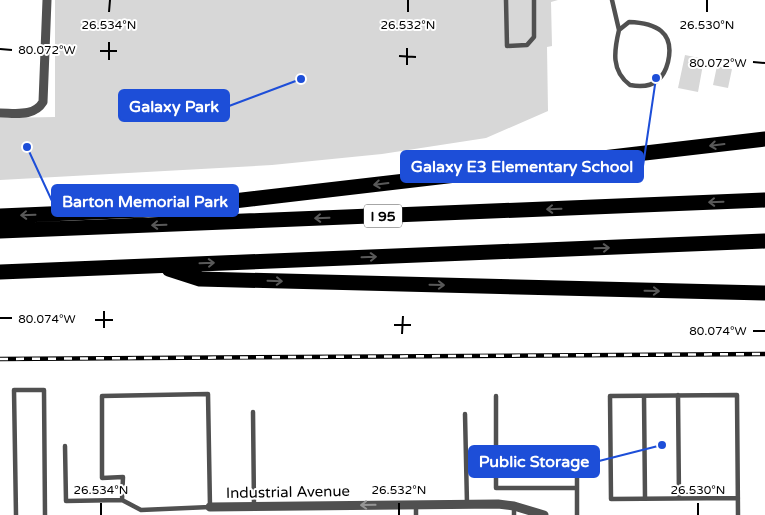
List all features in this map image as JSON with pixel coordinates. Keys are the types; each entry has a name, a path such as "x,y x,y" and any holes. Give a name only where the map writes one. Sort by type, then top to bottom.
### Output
{"highway":[{"path":"0,216 142,210 208,204 765,139"},
{"name":"I 95","path":"0,231 765,200"},
{"path":"0,272 765,241"},
{"path":"158,265 200,279 765,293"}],"street":[{"path":"0,113 28,112 40,106 45,90 48,0"},
{"name":"Industrial Avenue","path":"210,506 467,504 544,515"}],"lane":[{"path":"506,0 507,46 527,45 534,37 534,0"},
{"path":"612,0 618,30 614,48 615,62 620,76 630,85 637,86 653,84 661,79 666,70 670,54 669,42 665,34 654,26 629,22 618,30"},
{"path":"16,515 14,390 44,390 45,515"},
{"path":"64,446 66,501 122,500 141,510 210,506 208,394 102,396 102,478 123,477 122,500"},
{"path":"738,498 611,499 610,396 737,395 738,498 738,515"},
{"path":"496,396 496,488 577,488"},
{"path":"644,396 645,498"},
{"path":"678,396 679,498"},
{"path":"253,412 254,506"},
{"path":"465,414 467,504"},
{"path":"496,461 577,460 577,515"},
{"path":"416,504 416,515"},
{"path":"181,508 181,515"}],"shaded area":[{"path":"55,0 558,0 551,2 552,46 547,47 548,111 486,138 382,154 272,165 0,180 0,118 55,117"},
{"path":"685,55 704,59 698,92 678,88"},
{"path":"717,66 732,69 728,88 713,85"}],"railway":[{"path":"0,359 765,354"}],"place":[{"name":"Galaxy E3 Elementary School","path":"656,78"},
{"name":"Galaxy Park","path":"301,79"},
{"name":"Barton Memorial Park","path":"27,147"},
{"name":"Public Storage","path":"662,445"}]}
